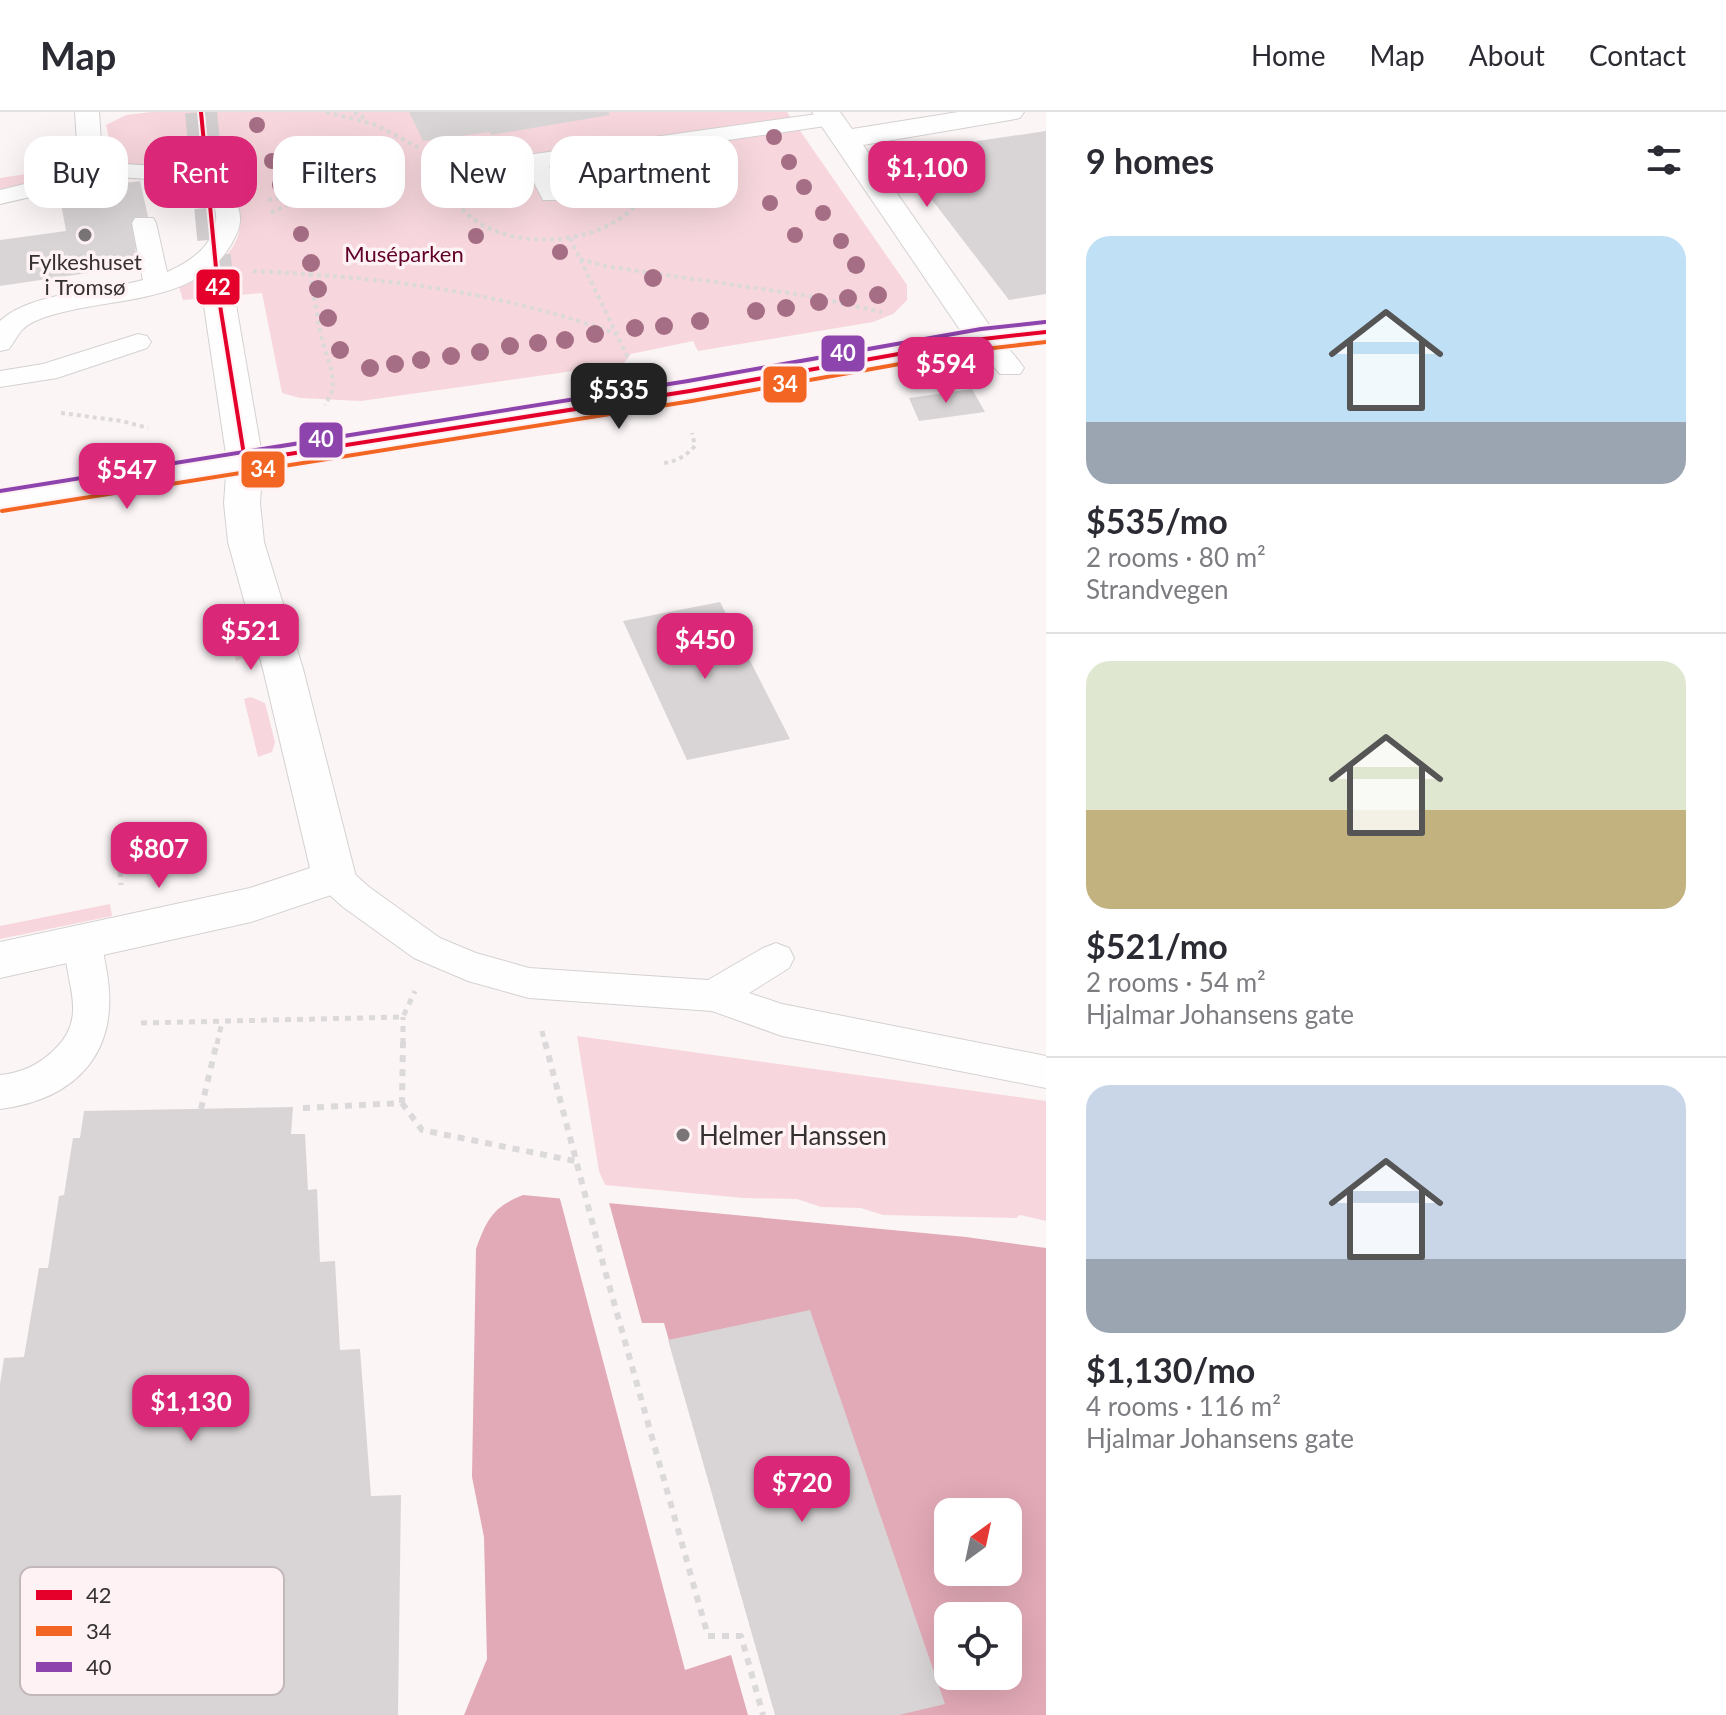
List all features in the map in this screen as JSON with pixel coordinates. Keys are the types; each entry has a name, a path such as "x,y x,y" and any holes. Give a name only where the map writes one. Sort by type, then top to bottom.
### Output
{"street":[{"path":"834,123 1010,112"},
{"path":"834,123 983,339"},
{"path":"0,960 251,905 334,877 283,669 246,542 242,503 245,461 219,299"},
{"path":"0,501 690,391 983,339 1046,332"}],"lane":[{"path":"87,112 89,136"},
{"path":"727,136 834,123"},
{"path":"550,160 535,162 550,191"},
{"path":"0,197 24,191"},
{"path":"0,343 8,328 24,316 46,308 157,284 210,258 224,238 229,224 226,208"},
{"path":"144,223 157,284"},
{"path":"983,339 1010,368"},
{"path":"0,379 59,369 138,342"},
{"path":"334,877 356,897 427,948 468,966 529,983 713,996 782,1020 1046,1072"},
{"path":"0,1092 50,1077 84,1043 92,1009 83,941"},
{"path":"713,996 776,958"}],"path":[{"path":"326,112 376,125"},
{"path":"354,112 421,153"},
{"path":"257,201 421,177"},
{"path":"463,208 466,216 479,224 511,235 570,238 610,226 633,208"},
{"path":"570,238 633,367"},
{"path":"580,259 605,266 803,295 890,314"},
{"path":"188,271 310,273 391,281 500,300 564,316 617,334"},
{"path":"310,273 320,332 332,373 333,390 325,406"},
{"path":"61,413 122,421 148,428"},
{"path":"664,463 681,460 690,452 695,446 692,432"},
{"path":"119,859 122,891"},
{"path":"419,983 403,1017 402,1103 422,1130 575,1161"},
{"path":"529,983 575,1161 708,1636 741,1636 763,1715"},
{"path":"141,1023 403,1017"},
{"path":"201,1109 222,1022"},
{"path":"303,1108 402,1103"}],"green space":[{"name":"Muséparken","path":"152,112 787,112 907,285 907,300 893,314 873,322 698,351 693,341 631,354 623,364 361,401 300,398 282,393 262,293 183,300 179,287 219,263 234,246 240,224 236,208 257,208 257,136 144,136 144,166 138,166 128,164 128,136 108,136 106,125 126,115"},
{"path":"24,174 24,184 0,191 0,178"},
{"path":"235,607 242,611 252,648 247,656 236,661 222,608"},
{"path":"251,697 265,703 275,742 272,752 258,757 244,699"},
{"path":"110,904 112,916 0,939 0,926"},
{"path":"577,1036 1046,1101 1046,1221 1020,1215 1016,1218 883,1215 861,1208 821,1207 797,1199 743,1198 605,1185 599,1171"}],"shaded area":[{"path":"523,1195 966,1237 1046,1248 1046,1715 464,1715 487,1659 484,1537 472,1477 476,1249 492,1215"}],"pier":[{"path":"559,1195 608,1199 642,1323 664,1323 776,1715 748,1715 731,1655 685,1670"}],"building":[{"path":"409,112 608,112 610,115 491,135 490,132 421,137"},
{"path":"1046,131 1046,294 1009,300 896,153"},
{"name":"Fylkeshuset i Tromsø","path":"140,181 149,221 139,249 135,249 142,265 0,286 0,240 66,231 62,208 128,208 128,183"},
{"path":"972,389 985,412 919,421 909,398"},
{"path":"720,602 790,739 687,760 623,621"},
{"path":"293,1107 291,1134 305,1134 308,1190 317,1189 320,1262 335,1261 340,1350 360,1349 371,1496 401,1495 398,1715 0,1715 0,1384 4,1358 24,1357 39,1268 48,1268 59,1196 64,1195 73,1138 80,1138 84,1111"},
{"path":"810,1310 934,1672 934,1690 940,1690 945,1704 899,1715 775,1715 668,1340"}],"tunnel":[{"path":"201,112 219,299"}],"transit line":[{"name":"42","path":"201,112 219,299 245,461"},
{"name":"40","path":"0,491 688,381 981,329 1045,322"},
{"name":"42","path":"245,461 690,391 983,339 1046,332"},
{"name":"34","path":"2,511 692,401 984,349 1046,342"}],"place":[{"name":"Fylkeshuset i Tromsø","path":"85,235"},
{"name":"Helmer Hanssen","path":"683,1135"}]}
